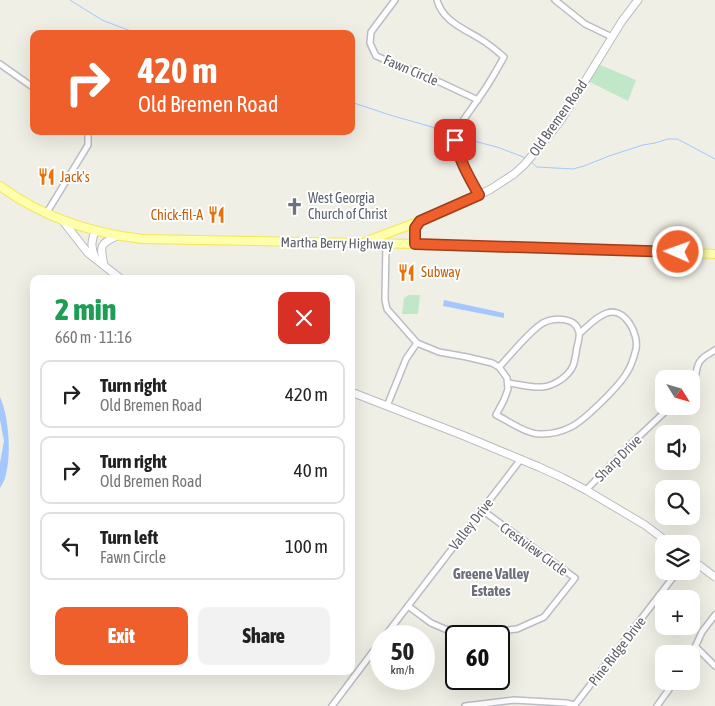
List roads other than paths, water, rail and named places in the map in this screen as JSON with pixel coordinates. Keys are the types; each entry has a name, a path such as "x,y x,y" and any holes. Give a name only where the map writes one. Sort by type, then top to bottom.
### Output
{"main road":[{"name":"Old Bremen Road","path":"423,220 479,195 502,182 514,174 538,150 567,111 612,37 638,0"},
{"name":"Martha Berry Highway","path":"0,186 22,202 46,214 95,231 117,236 155,239 415,244 715,254"},
{"path":"362,243 423,220"},
{"path":"415,244 415,228 423,220"},
{"path":"63,221 104,266 116,275"},
{"path":"92,253 92,241 95,231"},
{"path":"104,266 101,252 102,246 106,241 117,236"},
{"path":"355,394 547,470 586,490 658,535"},
{"path":"700,566 715,577"}],"street":[{"name":"Fawn Circle","path":"395,0 371,32 370,43 376,56 431,78 478,100"},
{"path":"438,0 441,10 447,19 484,41 504,57 461,124 455,140 461,162 479,195"},
{"path":"555,0 585,24 612,37"},
{"path":"0,64 30,85"},
{"path":"46,214 87,147 89,135"},
{"path":"386,244 385,300 387,309 417,343 439,352 492,363 499,367 507,378 508,389 496,415 529,432 541,434 561,431 572,427 584,419 627,373 636,347 632,327 618,313 609,312 600,316 580,334 574,365 562,379 542,387 508,383"},
{"path":"499,367 533,331 550,321 566,320 573,324 580,334"},
{"path":"387,406 406,359 417,343"},
{"path":"698,370 701,359 715,350"},
{"name":"Sharp Drive","path":"586,490 662,415"},
{"name":"Valley Drive","path":"393,625 521,459"},
{"name":"Crestview Circle","path":"408,606 431,623 457,632 481,633 517,629 544,616 575,578 482,510"},
{"name":"Pine Ridge Drive","path":"575,706 671,580"},
{"path":"697,645 702,632 715,615"},
{"path":"700,651 715,666"},
{"path":"332,706 370,656"},
{"path":"657,706 669,690"},
{"path":"465,706 514,700 566,703 575,706"}],"water":[{"path":"444,300 504,313 504,318 443,306"},
{"path":"0,397 6,415 9,448 5,479 0,488 0,463 4,441 0,420"}],"waterway":[{"path":"70,0 102,20 128,30"},
{"path":"355,103 432,127 454,136"},
{"path":"458,137 497,147 526,158"},
{"path":"531,162 537,167 573,169 643,145 668,139 677,139 715,159"}],"place":[{"name":"Jack's","path":"46,177"},
{"name":"West Georgia Church of Christ","path":"294,206"},
{"name":"Chick-fil-A","path":"217,215"},
{"name":"Subway","path":"407,272"}],"district":[{"name":"Greene Valley Estates","path":"491,582"}]}
